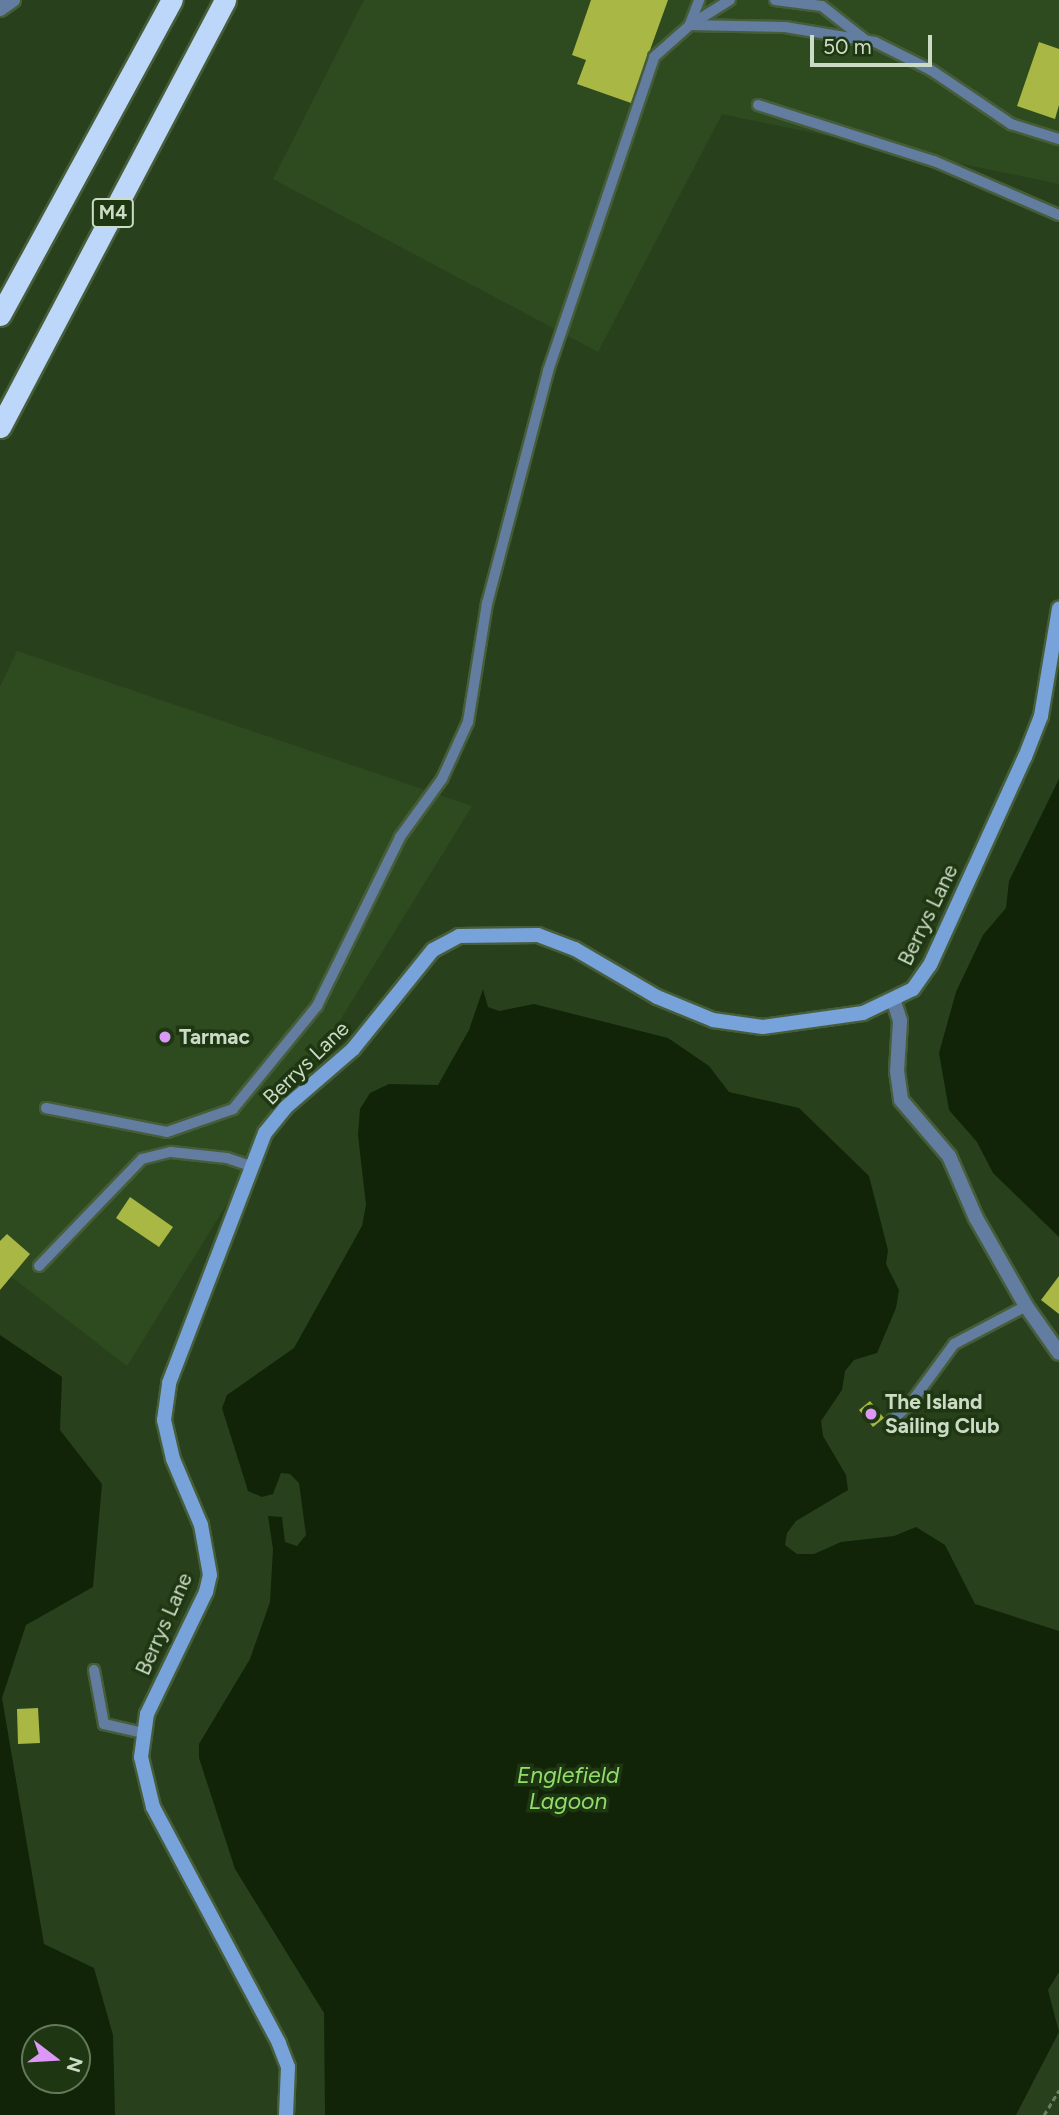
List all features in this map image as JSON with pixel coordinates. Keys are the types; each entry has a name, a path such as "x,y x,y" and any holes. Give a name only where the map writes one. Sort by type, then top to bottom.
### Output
{"highway":[{"name":"M4","path":"0,315 172,0"},
{"name":"M4","path":"0,427 225,0"}],"street":[{"path":"0,9 13,0"},
{"name":"Berrys Lane","path":"286,2115 288,2067 279,2043 153,1807 141,1756 147,1714 206,1592 210,1575 201,1525 173,1459 164,1420 169,1383 250,1166 265,1133 285,1108 353,1049 433,950 459,936 538,935 575,948 657,997 713,1020 763,1027 820,1022 894,1002 913,989 930,965 1025,757 1041,716 1059,609"},
{"path":"894,1002 900,1021 897,1071 901,1100 949,1156 976,1218 1026,1306 1059,1353"}],"lane":[{"path":"690,25 699,0"},
{"path":"46,1108 167,1132 233,1109 317,1006 400,837 442,779 468,722 487,604 548,371 654,57 690,25 730,0"},
{"path":"775,0 822,6 865,40 931,70 1011,124 1059,139"},
{"path":"690,25 785,27 865,40"},
{"path":"758,105 934,161 1059,215"},
{"path":"39,1266 142,1159 171,1152 226,1158 250,1166"},
{"path":"891,1421 910,1404 954,1345 1026,1306"},
{"path":"94,1671 104,1724 144,1733"}],"path":[{"path":"1044,2115 1059,2090"}],"shaded area":[{"path":"364,0 1059,0 1059,184 722,114 598,352 273,179"},
{"name":"Tarmac","path":"17,651 472,806 127,1366 0,1268 0,687"}],"water":[{"path":"1059,779 1059,1237 993,1173 977,1142 949,1110 939,1053 956,992 983,935 1006,908 1009,881"},
{"name":"Englefield Lagoon","path":"483,989 488,1007 499,1011 534,1004 668,1038 709,1066 729,1092 799,1108 869,1176 888,1250 886,1264 899,1290 896,1308 877,1353 854,1360 845,1371 842,1390 821,1421 823,1436 846,1475 848,1490 796,1521 787,1533 785,1545 797,1554 814,1554 841,1542 894,1536 916,1527 945,1545 975,1604 1059,1631 1059,1972 1048,1990 1059,2032 1016,2115 325,2115 324,2013 235,1869 199,1758 199,1744 250,1659 270,1602 273,1549 268,1516 282,1517 285,1542 297,1546 306,1535 299,1483 290,1474 281,1473 273,1494 262,1497 248,1491 222,1408 227,1395 294,1348 362,1226 366,1205 358,1135 360,1109 370,1093 389,1084 438,1085 469,1030"},
{"path":"0,1335 62,1377 60,1430 102,1484 93,1587 26,1625 2,1698 44,1944 94,1968 113,2035 115,2115 0,2115"}],"building":[{"path":"591,0 668,0 631,103 577,84 586,60 572,55"},
{"path":"1039,42 1059,49 1059,105 1055,119 1017,106"},
{"path":"130,1197 173,1227 159,1247 116,1218"},
{"path":"7,1234 30,1254 0,1290 0,1241"},
{"path":"1059,1276 1059,1314 1041,1300"},
{"name":"The Island Sailing Club","path":"870,1401 884,1418 873,1427 859,1410"},
{"path":"38,1708 40,1743 18,1744 17,1709"}],"place":[{"name":"Tarmac","path":"165,1037"},
{"name":"The Island Sailing Club","path":"871,1414"}]}
